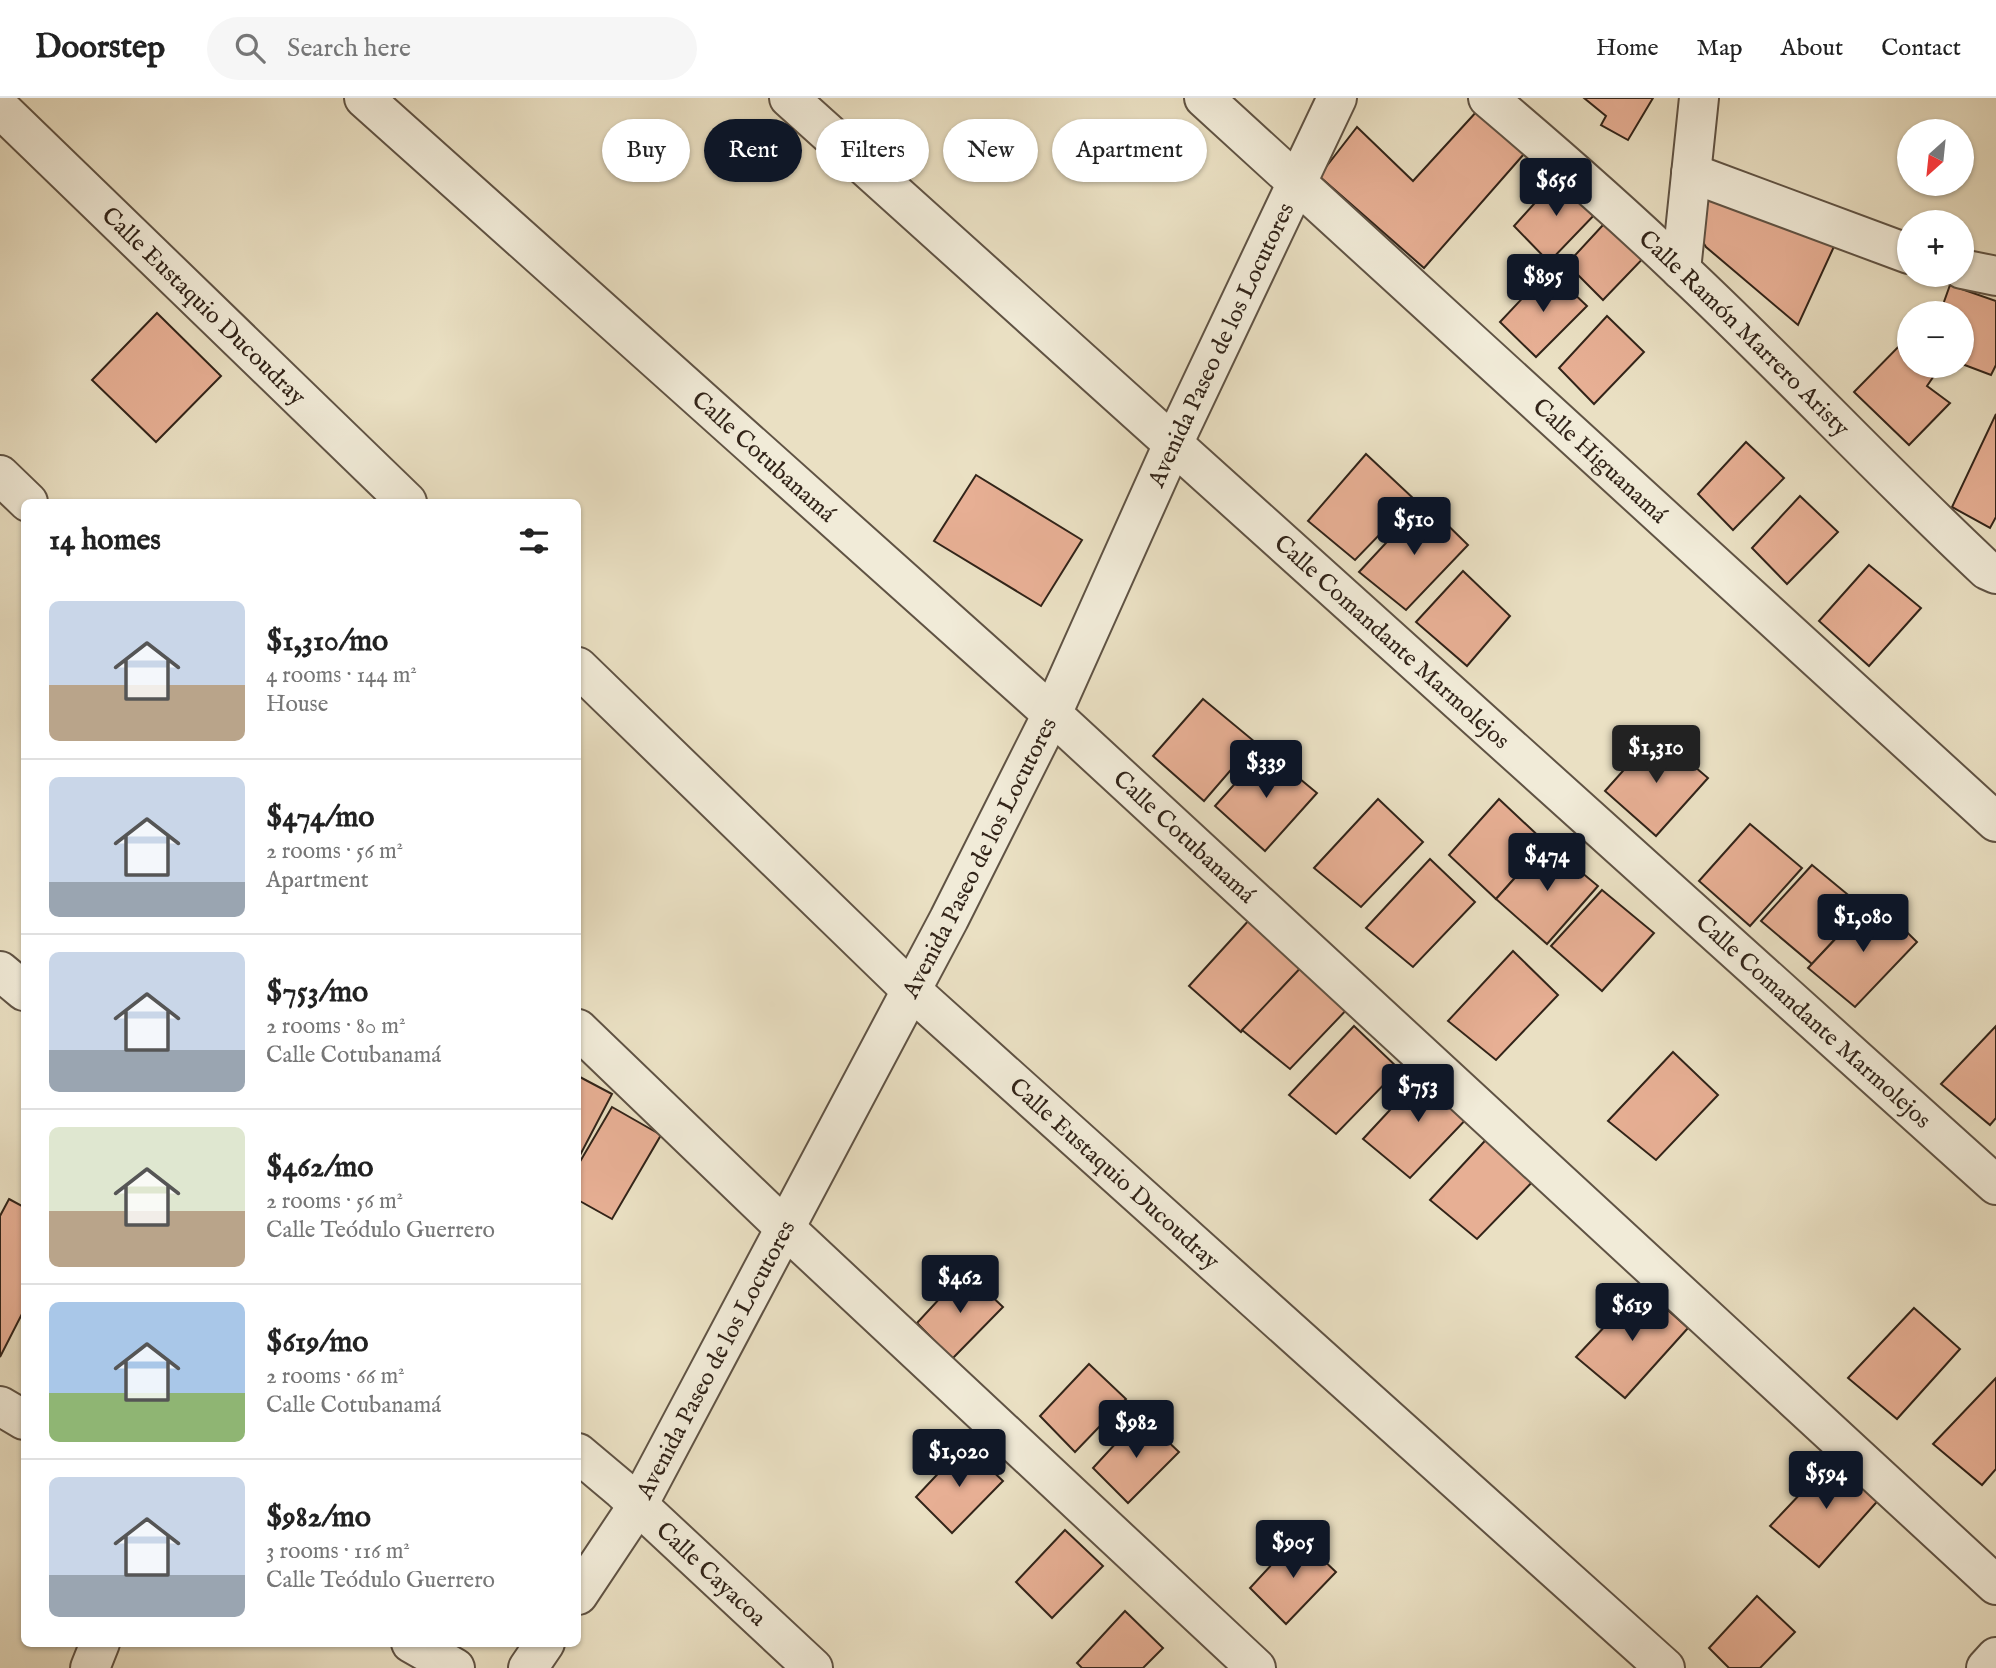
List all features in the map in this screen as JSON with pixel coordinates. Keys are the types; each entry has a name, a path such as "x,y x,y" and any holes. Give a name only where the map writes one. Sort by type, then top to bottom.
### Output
{"street":[{"name":"Calle Cotubanamá","path":"364,98 1052,714 1996,1585"},
{"name":"Calle Comandante Marmolejos","path":"789,98 1996,1185"},
{"name":"Calle Higuanamá","path":"1204,98 1996,822"},
{"name":"Avenida Paseo de los Locutores","path":"581,1590 638,1505 911,990 1052,714 1172,444 1337,98"},
{"name":"Calle Ramón Marrero Aristy","path":"1488,98 1593,187 1681,270 1918,505 1987,570 1996,574"},
{"path":"1681,270 1699,98"},
{"name":"Calle Eustaquio Ducoudray","path":"0,108 404,499"},
{"path":"1691,173 1897,250"},
{"path":"1974,271 1996,276"},
{"path":"0,475 25,499"},
{"name":"Calle Eustaquio Ducoudray","path":"581,670 911,990 1665,1668"},
{"path":"0,971 21,988"},
{"path":"581,1032 785,1228 1255,1668"},
{"path":"0,1406 21,1418"},
{"name":"Calle Cayacoa","path":"581,1456 813,1668"},
{"path":"90,1668 98,1647"},
{"path":"418,1647 455,1668"},
{"path":"528,1668 542,1647"},
{"path":"1986,1668 1996,1657"}],"building":[{"path":"1584,98 1653,98 1628,140 1601,125 1606,116"},
{"path":"1478,110 1524,154 1424,268 1319,176 1357,127 1413,181"},
{"path":"1561,174 1599,210 1549,262 1514,226"},
{"path":"1710,198 1837,240 1798,325 1706,247 1696,231 1700,215"},
{"path":"1615,212 1653,248 1603,300 1567,264"},
{"path":"1549,270 1587,306 1536,357 1500,322"},
{"path":"1949,287 1956,287 1996,301 1996,365 1991,375 1974,369 1974,301 1944,301"},
{"path":"157,313 221,376 156,442 92,380"},
{"path":"1607,316 1644,352 1594,404 1559,368"},
{"path":"1897,348 1897,378 1932,378 1927,386 1950,403 1909,445 1854,392"},
{"path":"1996,414 1996,517 1990,528 1952,507"},
{"path":"1746,442 1784,478 1733,530 1698,494"},
{"path":"1366,454 1414,499 1355,560 1308,521"},
{"path":"976,475 1082,540 1041,606 934,541"},
{"path":"1800,496 1838,532 1787,584 1752,548"},
{"path":"1424,502 1468,545 1406,610 1359,572"},
{"path":"1869,565 1921,608 1869,666 1819,621"},
{"path":"1463,571 1510,616 1467,666 1416,622"},
{"path":"1203,699 1255,742 1204,801 1153,756"},
{"path":"1656,734 1708,778 1656,836 1605,791"},
{"path":"1265,750 1317,793 1265,851 1215,806"},
{"path":"1378,799 1423,842 1361,907 1314,868"},
{"path":"1499,799 1546,843 1496,899 1449,855"},
{"path":"1750,824 1802,868 1750,926 1699,881"},
{"path":"1546,843 1598,886 1547,944 1496,899"},
{"path":"1430,859 1475,902 1413,967 1366,928"},
{"path":"1812,865 1864,908 1812,964 1761,921"},
{"path":"1602,890 1654,933 1602,991 1551,946"},
{"path":"1873,899 1917,942 1855,1007 1808,968"},
{"path":"1250,919 1301,968 1241,1032 1189,986"},
{"path":"1513,951 1558,995 1496,1060 1448,1021"},
{"path":"1307,961 1352,1004 1290,1069 1242,1030"},
{"path":"1354,1026 1399,1069 1336,1134 1289,1095"},
{"path":"1996,1026 1996,1118 1990,1125 1941,1084"},
{"path":"1673,1052 1718,1095 1656,1160 1608,1121"},
{"path":"1428,1069 1473,1112 1410,1178 1363,1139"},
{"path":"581,1078 612,1094 581,1153"},
{"path":"612,1107 661,1135 612,1219 581,1202 581,1160"},
{"path":"1495,1130 1540,1174 1477,1239 1430,1200"},
{"path":"9,1199 21,1205 21,1316 0,1357 0,1216"},
{"path":"965,1271 1003,1307 952,1359 917,1323"},
{"path":"1642,1287 1688,1328 1625,1398 1576,1357"},
{"path":"1914,1308 1960,1349 1897,1419 1848,1378"},
{"path":"1089,1364 1126,1399 1075,1452 1040,1416"},
{"path":"1996,1378 1996,1469 1982,1485 1933,1444"},
{"path":"1141,1416 1179,1452 1128,1503 1093,1468"},
{"path":"965,1445 1003,1481 952,1533 916,1497"},
{"path":"1836,1456 1882,1496 1819,1567 1770,1526"},
{"path":"1065,1530 1103,1566 1052,1618 1016,1582"},
{"path":"1298,1536 1336,1572 1286,1624 1250,1588"},
{"path":"1757,1596 1795,1632 1760,1668 1729,1668 1709,1648"},
{"path":"1125,1611 1163,1648 1143,1668 1082,1668 1077,1663"}]}
